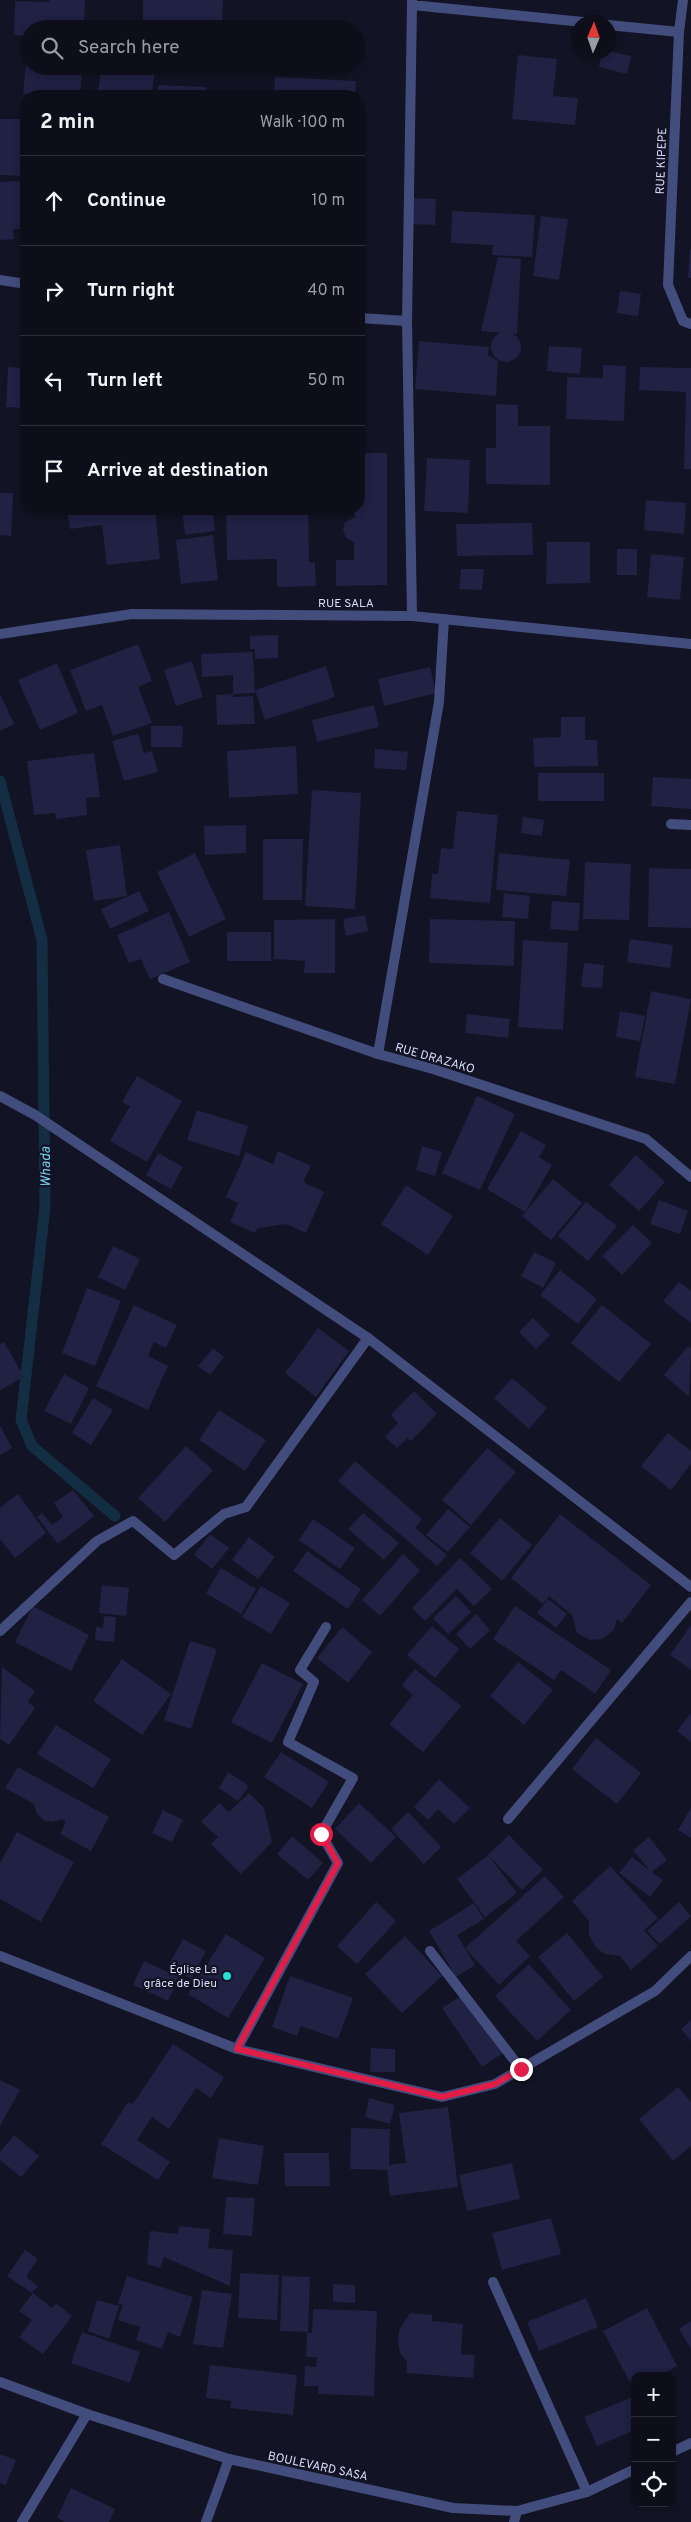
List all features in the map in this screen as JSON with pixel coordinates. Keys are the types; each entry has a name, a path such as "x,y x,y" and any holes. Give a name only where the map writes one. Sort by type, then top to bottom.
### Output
{"street":[{"name":"RUE KIPEPE","path":"683,0 678,32 668,285 687,323"},
{"path":"412,616 407,321 412,2 571,21"},
{"path":"616,26 678,32"},
{"path":"0,280 20,283"},
{"path":"365,318 407,321"},
{"name":"RUE SALA","path":"0,634 132,614 412,616 691,644"},
{"path":"378,1054 439,702 444,619"},
{"path":"671,824 691,825"},
{"name":"RUE DRAZAKO","path":"163,979 378,1054 434,1069 646,1139 691,1177"},
{"path":"0,1096 35,1115 368,1338 691,1587"},
{"path":"0,1631 97,1541 133,1521 174,1554 224,1514 246,1507 368,1338"},
{"path":"508,1820 691,1602"},
{"path":"237,2049 338,1863 321,1834 353,1778 288,1742 314,1682 300,1670 326,1627"},
{"path":"430,1951 521,2069"},
{"path":"0,1956 237,2049 442,2097 495,2084 655,1991 691,1956"},
{"path":"492,2282 587,2492"},
{"name":"BOULEVARD SASA","path":"0,2382 87,2414 229,2459 453,2508 517,2511 587,2492 631,2471"},
{"path":"22,2522 87,2414"},
{"path":"676,2450 691,2443"},
{"path":"206,2522 229,2459"},
{"path":"514,2522 517,2511"}],"building":[{"path":"49,0 85,0 84,20 20,20 20,35 14,35 15,1 49,2"},
{"path":"143,0 223,0 222,20 143,20"},
{"path":"616,53 631,56 627,74 599,67 600,60 616,60"},
{"path":"518,55 557,59 553,96 578,98 575,125 512,119"},
{"path":"25,75 81,75 80,90 23,90"},
{"path":"100,75 154,75 152,90 98,90"},
{"path":"275,77 356,81 355,90 274,90"},
{"path":"158,85 206,87 206,90 158,90"},
{"path":"0,119 20,119 20,176 0,175"},
{"path":"20,181 20,229 13,229 14,239 0,240 0,182"},
{"path":"411,198 436,199 435,225 410,224"},
{"path":"452,211 535,215 532,257 492,255 493,245 451,243"},
{"path":"541,216 568,219 559,280 533,276"},
{"path":"690,250 691,278 688,278"},
{"path":"498,257 521,259 517,334 481,331"},
{"path":"620,291 641,294 638,316 617,313"},
{"path":"506,332 516,337 521,347 516,357 506,362 496,357 491,347 496,337"},
{"path":"419,341 489,347 488,355 498,361 496,396 415,389"},
{"path":"549,346 582,348 580,374 547,371"},
{"path":"603,365 626,366 624,421 566,419 567,377 603,378"},
{"path":"8,367 20,368 20,408 6,407"},
{"path":"640,367 691,368 691,469 684,469 686,392 639,390"},
{"path":"496,404 518,405 518,426 550,426 550,485 486,484 486,448 496,448"},
{"path":"365,453 387,453 387,585 336,586 336,560 354,560 354,542 346,538 343,530 345,522 355,517 355,515 365,515"},
{"path":"427,458 470,460 468,513 424,511"},
{"path":"0,493 13,493 11,536 0,535"},
{"path":"646,500 686,503 684,534 644,530"},
{"path":"68,515 156,515 160,559 107,565 102,525 70,529"},
{"path":"183,515 213,515 215,531 185,535"},
{"path":"226,515 308,515 309,562 315,562 316,586 277,587 277,559 227,560"},
{"path":"532,523 533,555 457,556 456,524"},
{"path":"213,535 218,580 181,584 176,540"},
{"path":"547,542 590,542 590,583 546,584"},
{"path":"617,549 637,549 637,575 617,575"},
{"path":"651,554 684,557 680,600 647,597"},
{"path":"461,569 484,569 482,590 459,589"},
{"path":"278,635 278,658 255,659 255,649 250,649 250,636"},
{"path":"138,644 152,681 138,687 152,723 113,736 102,705 86,711 70,670"},
{"path":"253,652 255,693 233,694 233,675 202,677 201,654"},
{"path":"192,661 203,697 176,706 164,670"},
{"path":"57,663 78,713 40,730 18,680"},
{"path":"326,666 335,697 265,720 255,690"},
{"path":"430,667 436,693 384,706 378,679"},
{"path":"0,694 14,724 0,731"},
{"path":"233,694 233,697 253,696 255,724 217,725 216,695"},
{"path":"374,705 379,727 317,742 312,720"},
{"path":"561,717 585,717 585,740 597,740 598,766 534,767 533,738 561,737"},
{"path":"151,726 183,726 182,747 151,747"},
{"path":"138,734 144,753 152,751 158,772 124,781 112,741"},
{"path":"296,746 298,794 229,798 227,751"},
{"path":"375,749 408,752 406,770 374,768"},
{"path":"94,753 100,797 86,798 87,815 56,819 55,813 34,815 27,761"},
{"path":"538,773 604,773 604,801 538,801"},
{"path":"653,777 691,779 691,809 651,806"},
{"path":"312,790 361,793 355,909 305,906"},
{"path":"457,811 498,815 490,903 430,898 432,873 438,874 441,848 453,849"},
{"path":"523,817 544,820 542,836 521,833"},
{"path":"246,825 246,853 205,855 204,826"},
{"path":"263,839 303,839 302,900 263,900"},
{"path":"120,845 127,896 94,901 86,850"},
{"path":"195,853 226,919 189,937 157,872"},
{"path":"499,853 570,860 566,896 496,890"},
{"path":"585,862 631,864 629,920 583,919"},
{"path":"649,868 691,869 691,928 648,927"},
{"path":"139,891 149,911 110,929 101,909"},
{"path":"504,893 530,896 528,919 502,917"},
{"path":"552,901 580,903 578,931 550,929"},
{"path":"169,912 190,962 150,979 141,959 129,963 117,935"},
{"path":"365,915 368,931 346,936 343,919"},
{"path":"335,919 335,973 304,973 305,961 274,959 274,920"},
{"path":"430,919 515,921 514,966 429,963"},
{"path":"227,932 271,932 271,961 227,961"},
{"path":"630,939 673,945 670,968 627,962"},
{"path":"523,940 568,943 563,1030 518,1027"},
{"path":"584,963 604,965 602,988 581,987"},
{"path":"651,991 691,999 675,1084 635,1077"},
{"path":"620,1011 645,1016 640,1041 616,1037"},
{"path":"467,1014 510,1019 508,1038 465,1033"},
{"path":"137,1076 182,1101 147,1162 110,1141 130,1106 122,1102"},
{"path":"477,1096 515,1114 480,1190 442,1173"},
{"path":"197,1110 248,1126 239,1156 187,1140"},
{"path":"521,1131 546,1145 539,1157 552,1165 525,1212 487,1189"},
{"path":"422,1146 442,1152 435,1176 416,1170"},
{"path":"278,1151 311,1166 303,1182 324,1192 306,1233 286,1224 258,1228 255,1233 230,1222 238,1203 226,1197 246,1152 273,1164"},
{"path":"158,1153 183,1167 171,1189 146,1175"},
{"path":"636,1155 665,1182 639,1211 609,1185"},
{"path":"553,1179 582,1203 551,1240 522,1216"},
{"path":"406,1185 453,1216 428,1255 381,1224"},
{"path":"659,1200 688,1211 680,1234 650,1224"},
{"path":"586,1202 617,1226 588,1261 558,1236"},
{"path":"633,1225 652,1243 622,1275 602,1256"},
{"path":"113,1246 140,1259 125,1290 98,1277"},
{"path":"534,1252 556,1263 543,1288 521,1276"},
{"path":"560,1270 597,1299 578,1324 540,1295"},
{"path":"679,1282 691,1291 691,1323 663,1301"},
{"path":"87,1288 121,1301 95,1366 62,1353"},
{"path":"134,1305 177,1325 166,1348 154,1342 148,1356 168,1366 148,1410 96,1386"},
{"path":"602,1305 651,1344 619,1382 571,1343"},
{"path":"533,1318 550,1335 536,1349 519,1332"},
{"path":"318,1328 349,1351 316,1397 285,1373"},
{"path":"4,1342 24,1377 0,1390 0,1344"},
{"path":"688,1346 691,1349 689,1397 664,1375"},
{"path":"213,1348 224,1357 210,1375 198,1366"},
{"path":"64,1374 89,1388 71,1424 44,1411"},
{"path":"512,1378 547,1408 529,1429 494,1398"},
{"path":"414,1391 437,1414 411,1441 407,1438 397,1448 385,1437 398,1423 391,1415"},
{"path":"93,1398 113,1410 91,1445 72,1433"},
{"path":"219,1410 266,1440 245,1471 199,1440"},
{"path":"0,1425 12,1448 0,1455"},
{"path":"668,1433 691,1451 691,1464 671,1490 641,1466"},
{"path":"186,1446 213,1470 165,1522 138,1498"},
{"path":"487,1448 516,1472 471,1525 442,1500"},
{"path":"355,1461 422,1519 415,1528 447,1555 437,1566 338,1481"},
{"path":"73,1490 94,1516 58,1544 37,1517 42,1513 52,1525 63,1517 54,1503"},
{"path":"18,1494 46,1533 15,1558 0,1539 0,1508"},
{"path":"448,1509 470,1527 448,1552 426,1535"},
{"path":"363,1513 399,1543 384,1560 348,1529"},
{"path":"560,1514 651,1585 622,1623 617,1619 614,1630 602,1639 590,1640 577,1633 572,1615 549,1596 543,1604 511,1578"},
{"path":"500,1518 532,1545 502,1581 470,1553"},
{"path":"313,1519 355,1548 340,1569 299,1540"},
{"path":"210,1534 229,1548 212,1569 194,1555"},
{"path":"249,1537 275,1557 258,1579 232,1560"},
{"path":"307,1551 361,1589 348,1609 293,1571"},
{"path":"403,1554 420,1570 380,1616 362,1600"},
{"path":"460,1558 492,1589 474,1606 457,1589 425,1621 412,1608"},
{"path":"221,1568 256,1589 241,1614 206,1593"},
{"path":"102,1585 129,1588 126,1616 99,1613"},
{"path":"261,1586 290,1603 271,1634 242,1617"},
{"path":"456,1596 471,1612 448,1634 433,1618"},
{"path":"548,1599 567,1614 556,1628 537,1613"},
{"path":"33,1606 89,1635 71,1671 15,1642"},
{"path":"515,1606 611,1670 595,1694 561,1670 554,1680 493,1639"},
{"path":"476,1614 490,1630 470,1649 456,1634"},
{"path":"104,1616 116,1617 114,1642 95,1640 96,1627 103,1628"},
{"path":"691,1625 691,1670 670,1655"},
{"path":"432,1626 459,1649 435,1678 407,1655"},
{"path":"342,1627 372,1652 348,1683 317,1658"},
{"path":"190,1641 217,1649 191,1729 164,1720"},
{"path":"122,1659 171,1694 142,1735 93,1701"},
{"path":"518,1662 553,1690 524,1725 490,1696"},
{"path":"262,1663 303,1684 272,1743 231,1722"},
{"path":"2,1667 35,1691 28,1702 35,1708 9,1745 0,1739"},
{"path":"415,1669 461,1706 423,1752 389,1724 413,1695 402,1685"},
{"path":"691,1713 691,1742 677,1731"},
{"path":"56,1725 111,1759 93,1788 37,1754"},
{"path":"596,1738 641,1773 617,1804 572,1769"},
{"path":"281,1752 329,1782 312,1808 264,1777"},
{"path":"18,1767 109,1817 91,1851 60,1834 66,1822 62,1819 52,1822 45,1821 37,1814 34,1804 5,1788"},
{"path":"228,1772 249,1786 238,1801 219,1788"},
{"path":"439,1779 470,1808 454,1824 438,1809 428,1820 414,1807"},
{"path":"249,1793 264,1808 272,1842 241,1874 211,1844 218,1837 201,1822 219,1803 229,1812"},
{"path":"359,1803 396,1837 371,1863 335,1829"},
{"path":"691,1808 691,1838 678,1830"},
{"path":"163,1810 183,1820 172,1842 152,1833"},
{"path":"408,1812 441,1847 424,1864 391,1829"},
{"path":"17,1832 74,1862 41,1922 0,1899 0,1863"},
{"path":"509,1835 543,1870 522,1890 488,1855"},
{"path":"292,1836 323,1863 308,1880 277,1854"},
{"path":"649,1837 667,1860 652,1872 663,1880 650,1897 619,1873 632,1857 649,1870 633,1850"},
{"path":"488,1855 517,1893 485,1917 457,1879"},
{"path":"610,1866 658,1918 644,1930 658,1946 631,1970 620,1956 605,1954 596,1948 589,1935 589,1921 572,1901"},
{"path":"545,1876 564,1897 516,1941 530,1956 499,1985 465,1948"},
{"path":"376,1902 396,1921 357,1964 337,1946"},
{"path":"679,1902 691,1916 660,1944 647,1931"},
{"path":"474,1903 484,1919 457,1935 475,1965 456,1977 429,1931"},
{"path":"567,1933 603,1977 574,2001 538,1957"},
{"name":"Église La grâce de Dieu","path":"226,1934 265,1958 228,2018 188,1994"},
{"path":"405,1936 442,1976 402,2013 365,1974"},
{"path":"183,1939 206,1951 191,1979 168,1966"},
{"path":"144,1961 179,1977 168,2001 133,1985"},
{"path":"529,1964 571,2010 537,2041 495,1996"},
{"path":"290,1976 353,1998 338,2039 301,2026 297,2036 272,2027"},
{"path":"464,1994 503,2053 482,2067 442,2008"},
{"path":"691,2020 691,2041 681,2029"},
{"path":"173,2044 224,2077 211,2098 196,2088 169,2129 152,2117 137,2140 170,2162 158,2180 101,2144 128,2102 133,2104"},
{"path":"371,2048 395,2049 395,2072 370,2072"},
{"path":"0,2080 20,2090 0,2126"},
{"path":"678,2087 691,2102 691,2146 673,2161 639,2119"},
{"path":"369,2098 395,2105 390,2124 365,2117"},
{"path":"448,2107 458,2187 390,2196 387,2170 350,2169 351,2128 390,2129 389,2165 406,2163 399,2113"},
{"path":"14,2135 39,2156 21,2177 0,2160 0,2152"},
{"path":"219,2138 264,2146 258,2185 212,2178"},
{"path":"284,2153 329,2153 330,2186 285,2186"},
{"path":"512,2163 520,2199 467,2211 459,2175"},
{"path":"226,2197 255,2198 252,2236 223,2234"},
{"path":"551,2218 561,2254 502,2270 492,2233"},
{"path":"179,2226 210,2229 208,2248 233,2250 230,2286 164,2257 160,2268 147,2264 150,2231 178,2234"},
{"path":"25,2250 38,2259 26,2277 38,2286 32,2293 7,2276"},
{"path":"240,2273 279,2275 277,2320 238,2318"},
{"path":"127,2276 193,2297 180,2337 168,2332 162,2349 136,2340 140,2327 118,2320 123,2305 118,2304"},
{"path":"282,2276 310,2277 308,2332 280,2331"},
{"path":"333,2284 355,2285 355,2303 333,2302"},
{"path":"202,2290 232,2294 223,2348 193,2344"},
{"path":"33,2293 52,2308 56,2303 72,2316 43,2354 19,2337 32,2320 19,2311"},
{"path":"586,2298 598,2327 539,2351 527,2322"},
{"path":"97,2300 119,2306 109,2339 88,2331"},
{"path":"647,2308 677,2366 666,2372 631,2372 631,2384 603,2331"},
{"path":"313,2309 377,2311 374,2396 318,2394 318,2386 304,2386 305,2366 316,2367 317,2357 306,2357 307,2333 312,2333"},
{"path":"410,2313 432,2315 432,2321 463,2324 461,2354 475,2355 473,2378 406,2373 407,2362 400,2353 398,2343 399,2330"},
{"path":"691,2321 691,2349 679,2329"},
{"path":"82,2332 140,2352 130,2383 71,2363"},
{"path":"210,2365 297,2375 293,2415 230,2408 231,2401 206,2398"},
{"path":"631,2398 631,2432 597,2446 584,2417"},
{"path":"0,2454 16,2460 6,2485 0,2483"},
{"path":"71,2488 115,2509 109,2522 64,2522 57,2518"}],"waterway":[{"name":"Whada","path":"0,781 42,940 45,1207 21,1420 32,1446 115,1516"}],"place":[{"name":"Église La grâce de Dieu","path":"227,1976"}],"route":[{"path":"321,1834 338,1863 237,2049 442,2097 495,2084 521,2069"}]}
